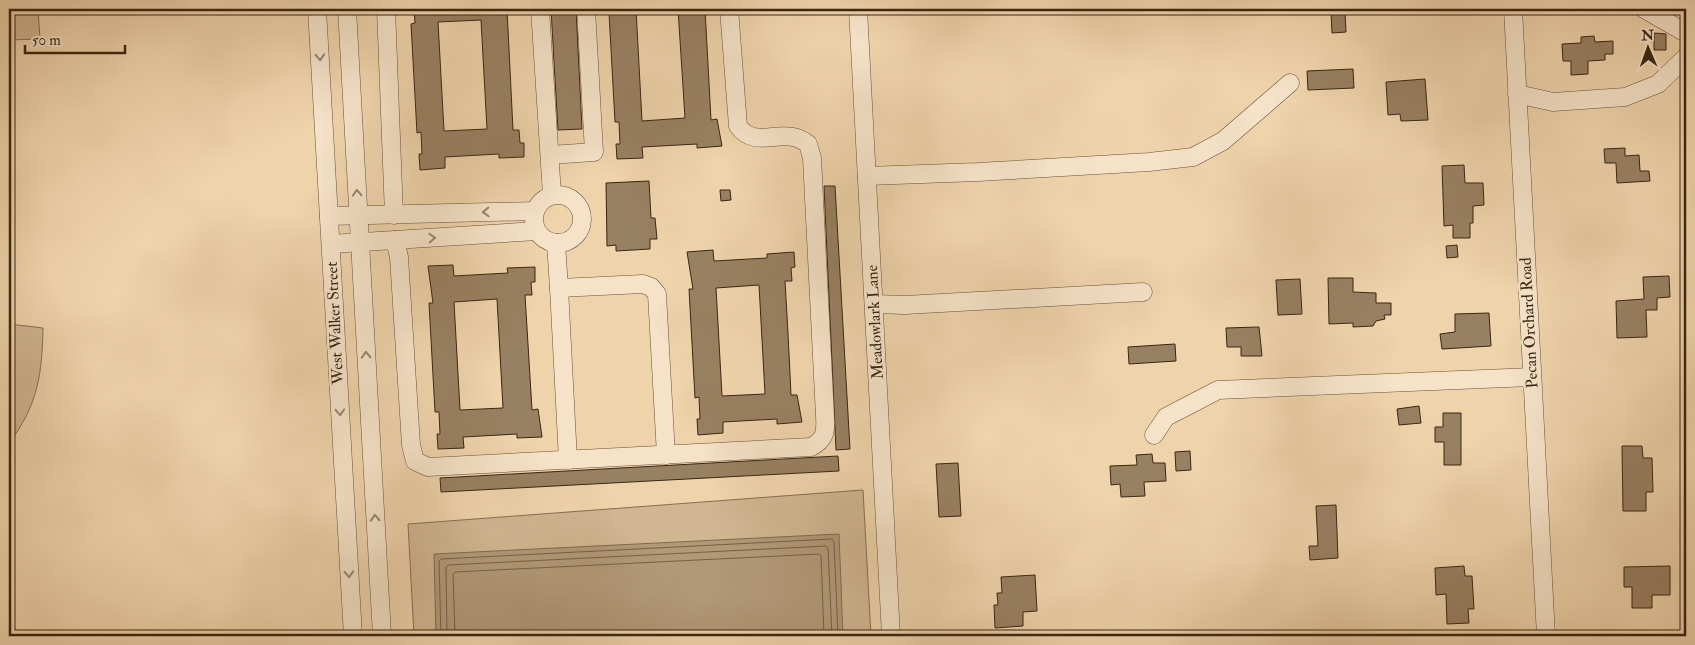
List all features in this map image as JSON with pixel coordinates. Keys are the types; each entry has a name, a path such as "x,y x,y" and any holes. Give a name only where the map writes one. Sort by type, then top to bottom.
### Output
{"street":[{"name":"West Walker Street","path":"317,9 353,636"},
{"name":"West Walker Street","path":"347,9 382,636"},
{"path":"386,9 411,445 415,461 428,467 811,447 821,442 826,431 812,158 808,144 796,138 754,138 744,134 738,126 729,9"},
{"path":"540,9 552,195"},
{"path":"550,155 594,152 586,9"},
{"name":"Meadowlark Lane","path":"858,9 891,636"},
{"name":"Pecan Orchard Road","path":"1513,9 1546,636"},
{"path":"1644,9 1686,33"},
{"path":"1517,94 1553,102 1625,97 1658,84 1686,58"},
{"path":"867,176 987,172 1149,162 1193,157 1223,141 1290,83"},
{"path":"552,195 560,195 574,201 582,214 580,229 576,235 569,240 556,243 547,241 537,231 533,218 538,204 552,195"},
{"path":"329,216 535,211"},
{"path":"331,244 537,231"},
{"path":"556,243 568,460"},
{"path":"559,288 643,284 657,294 666,455"},
{"path":"874,304 905,305 1143,292"},
{"path":"1154,435 1166,417 1218,390 1532,376"}],"shaded area":[{"path":"9,9 38,9 40,39 9,40"},
{"path":"9,324 43,328 39,375 32,402 19,429 9,443"},
{"path":"863,490 871,636 414,636 408,524"}],"water":[{"path":"839,534 843,636 436,636 434,554"}],"building":[{"path":"414,9 507,9 513,130 519,130 520,143 524,143 524,157 499,158 499,154 445,157 445,168 420,170 419,154 422,154 421,132 417,133 411,24 415,23","holes":["481,20 487,129 444,131 438,22"]},
{"path":"551,9 576,9 582,129 558,130"},
{"path":"612,9 636,9 642,121 685,118 678,9 705,9 711,120 717,119 722,146 697,148 697,144 642,147 643,158 617,159 616,144 620,144 619,122 615,122 609,13 612,13"},
{"path":"1345,12 1346,32 1332,33 1331,13"},
{"path":"1654,33 1666,34 1666,50 1654,50"},
{"path":"1594,36 1595,42 1613,41 1613,54 1605,54 1605,60 1588,61 1588,74 1571,75 1571,61 1563,61 1562,44 1581,43 1581,37"},
{"path":"1353,69 1354,88 1308,90 1307,71"},
{"path":"1425,79 1428,120 1401,121 1400,114 1388,115 1386,82"},
{"path":"1625,148 1625,156 1639,155 1640,171 1649,171 1650,181 1617,183 1616,163 1605,163 1604,149"},
{"path":"1464,165 1465,183 1483,183 1484,205 1473,206 1473,223 1470,223 1470,238 1453,238 1453,225 1444,226 1442,166"},
{"path":"649,181 651,218 655,218 657,239 650,239 650,249 616,251 616,245 607,246 606,183"},
{"path":"824,186 835,186 850,449 836,450"},
{"path":"720,190 730,190 731,200 721,201"},
{"path":"1457,245 1458,257 1447,258 1446,246"},
{"path":"713,250 714,261 767,258 767,254 794,252 795,267 791,268 792,281 785,281 791,395 797,395 802,422 777,424 777,419 723,422 723,433 698,435 697,419 700,419 699,397 695,398 689,289 693,289 687,252","holes":["759,285 765,394 722,396 716,288"]},
{"path":"453,265 454,276 508,273 507,268 535,267 535,282 531,282 532,295 525,295 532,410 538,409 542,437 517,438 517,434 463,437 464,448 438,449 437,434 440,434 439,412 435,412 429,303 433,303 428,266","holes":["497,299 503,408 460,410 454,302"]},
{"path":"1669,276 1670,297 1657,298 1657,310 1646,310 1647,337 1617,338 1616,301 1644,299 1643,277"},
{"path":"1328,278 1353,278 1353,292 1376,293 1376,303 1391,303 1391,315 1384,315 1385,319 1376,321 1373,326 1353,327 1353,323 1329,324"},
{"path":"1300,279 1302,314 1278,315 1276,280"},
{"path":"1489,313 1491,346 1442,349 1440,334 1455,332 1455,314"},
{"path":"1259,327 1262,356 1241,356 1241,347 1227,347 1226,328"},
{"path":"1175,344 1176,361 1129,364 1128,347"},
{"path":"1419,406 1421,423 1399,425 1397,409"},
{"path":"1443,413 1461,413 1461,465 1444,465 1444,442 1435,442 1435,427 1443,427"},
{"path":"1622,446 1642,446 1643,458 1652,458 1653,492 1646,492 1646,511 1623,511"},
{"path":"1190,451 1191,470 1176,471 1175,452"},
{"path":"1152,454 1153,463 1165,463 1166,481 1144,482 1145,496 1121,497 1120,484 1111,485 1110,466 1137,465 1136,455"},
{"path":"838,456 839,471 441,492 440,478"},
{"path":"958,463 961,516 939,517 936,464"},
{"path":"1336,505 1338,558 1310,560 1309,546 1318,546 1316,506"},
{"path":"1464,566 1465,576 1472,576 1474,609 1468,609 1469,623 1447,624 1446,594 1436,595 1435,568"},
{"path":"1670,566 1670,595 1652,595 1652,608 1632,608 1632,587 1624,587 1624,567"},
{"path":"1035,575 1037,611 1023,612 1023,626 995,628 994,605 998,605 997,593 1002,593 1001,577"}]}
